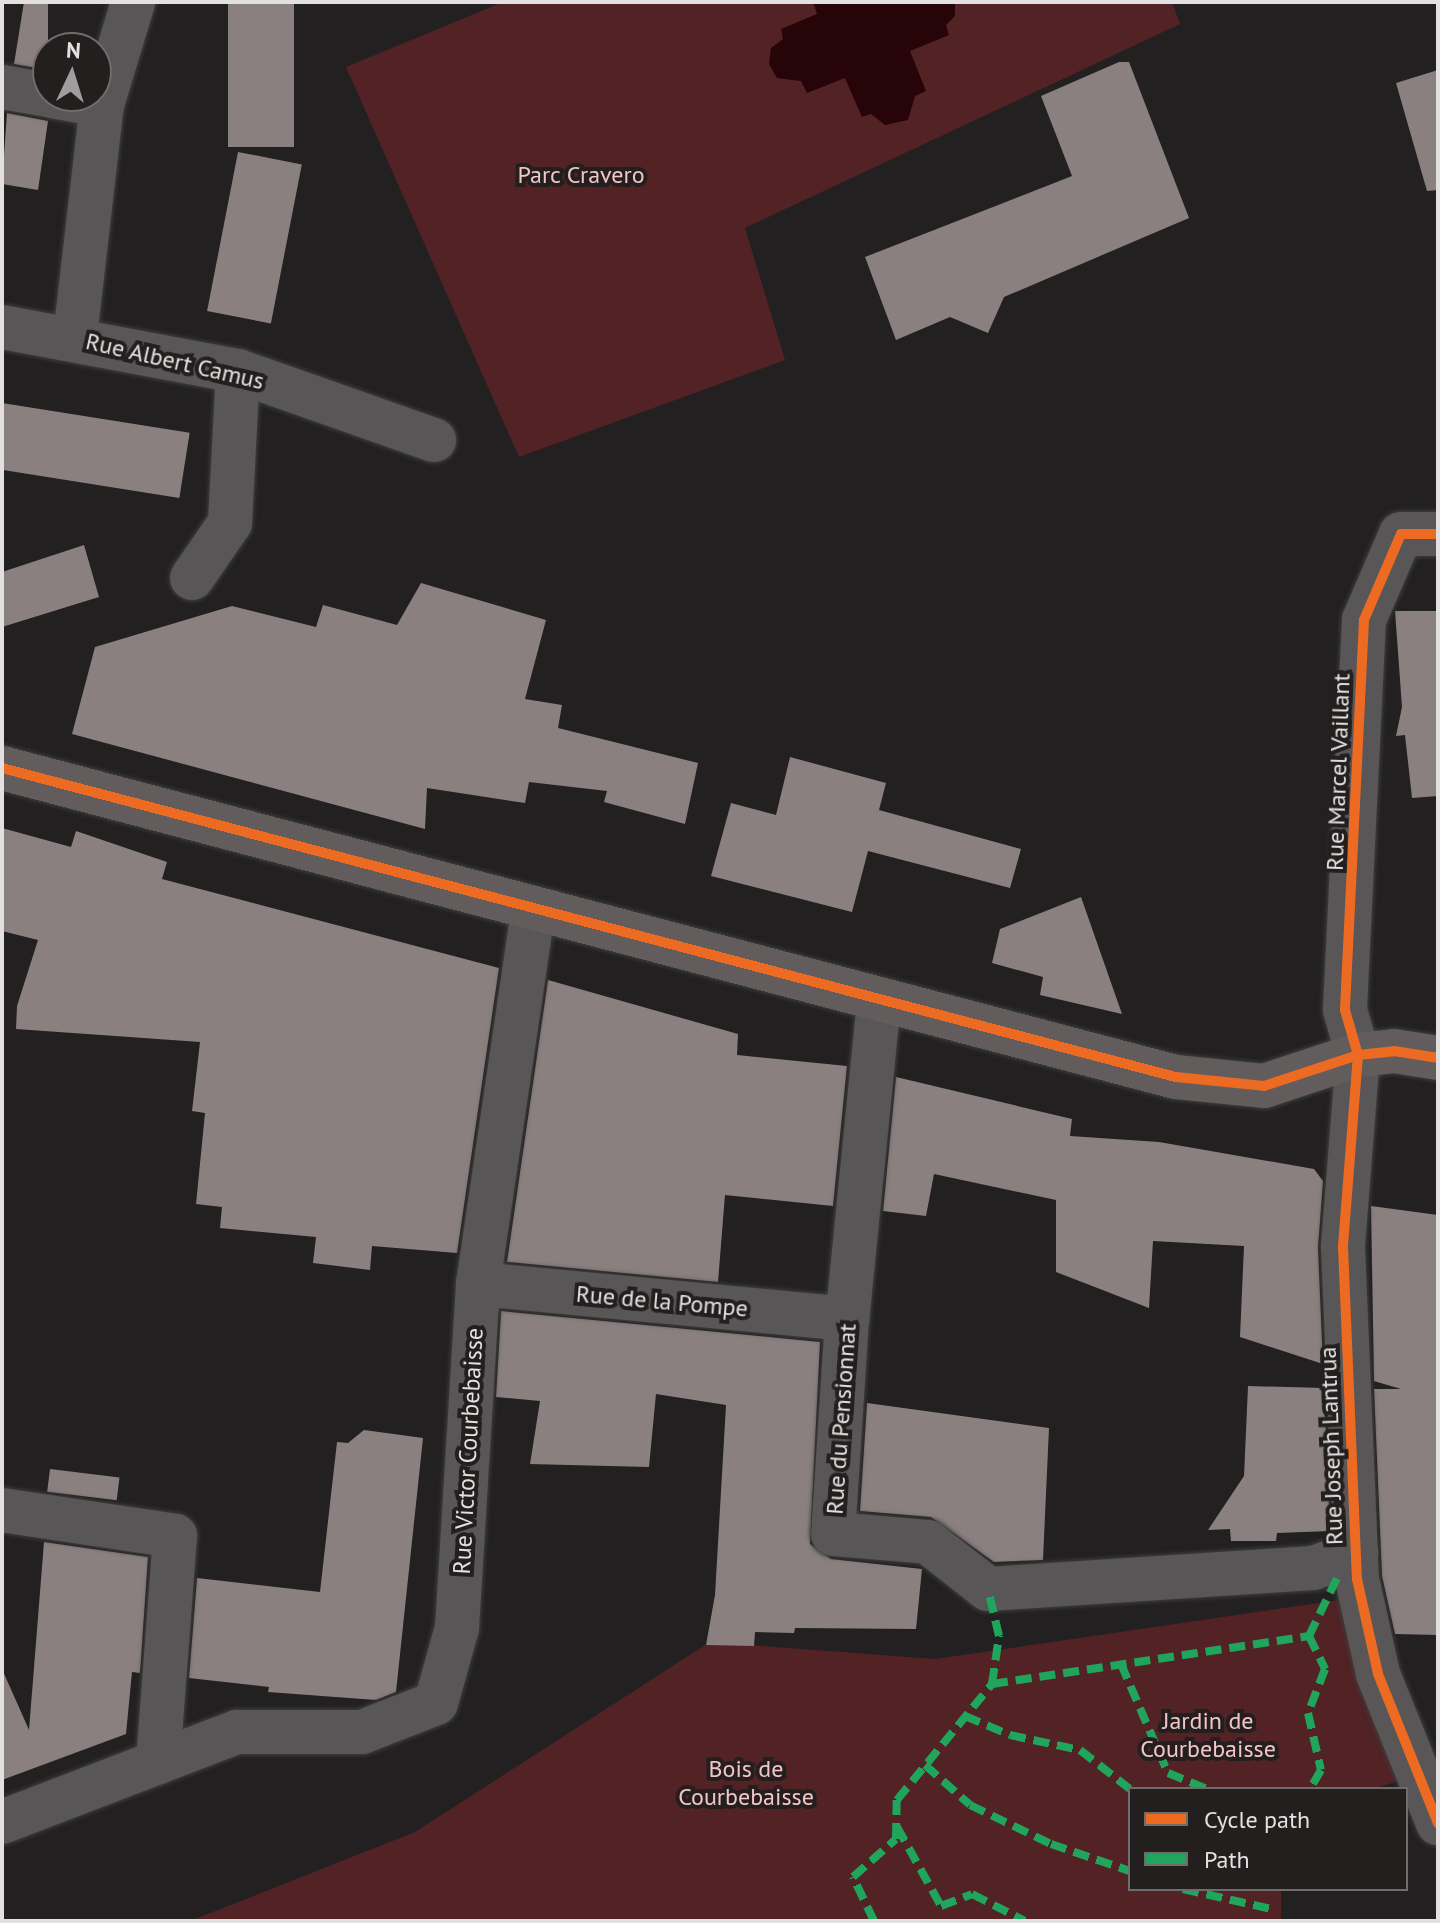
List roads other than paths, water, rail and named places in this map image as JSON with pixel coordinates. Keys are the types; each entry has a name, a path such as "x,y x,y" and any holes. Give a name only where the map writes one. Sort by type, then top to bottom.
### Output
{"main road":[{"path":"2,768 533,911 1176,1077 1264,1086 1358,1055 1394,1051 1438,1058"}],"street":[{"path":"112,72 133,2"},
{"path":"2,87 32,93"},
{"path":"75,337 101,112"},
{"name":"Rue Albert Camus","path":"2,327 75,337 238,371 434,440"},
{"path":"192,578 230,523 238,371"},
{"name":"Rue Marcel Vaillant","path":"1358,1055 1345,1010 1364,620 1420,534"},
{"name":"Rue Victor Courbebaisse","path":"158,1762 237,1732 362,1732 436,1703 457,1628 478,1284 533,911"},
{"name":"Rue du Pensionnat","path":"879,1001 847,1319 833,1534 928,1542 988,1589 1356,1566"},
{"name":"Rue Joseph Lantrua","path":"1358,1055 1343,1247 1356,1566 1378,1674 1438,1823"},
{"name":"Rue de la Pompe","path":"478,1284 847,1319"},
{"path":"2,1510 175,1536 158,1762 2,1822"}],"park label":[{"name":"Parc Cravero","path":"581,175"},
{"name":"Jardin de Courbebaisse","path":"1208,1735"},
{"name":"Bois de Courbebaisse","path":"746,1783"}]}
